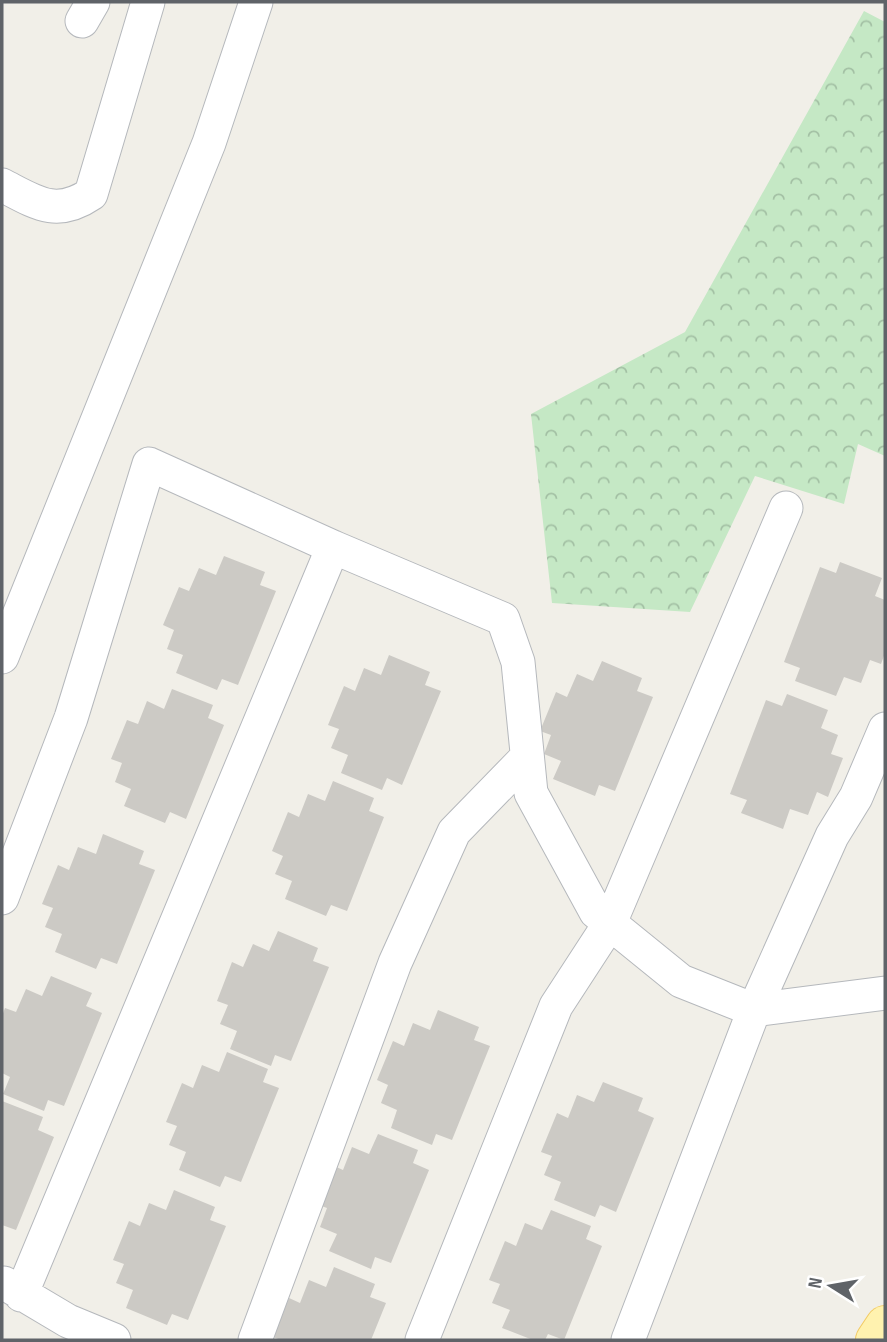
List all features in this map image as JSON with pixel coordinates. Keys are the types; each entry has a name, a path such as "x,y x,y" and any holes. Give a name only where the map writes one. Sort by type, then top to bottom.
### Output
{"main road":[{"path":"875,1340 885,1325"}],"street":[{"path":"2,185 41,205 53,207 70,206 91,194 148,2"},
{"path":"2,657 209,143 256,2"},
{"path":"2,898 71,718 149,464 333,547 503,619 517,662 531,793 596,912 681,981 754,1010 885,993"},
{"path":"422,1340 556,1006 610,923 786,508"},
{"path":"114,1340 68,1321 12,1288 333,547"},
{"path":"628,1340 754,1010 832,836 871,798 885,729"},
{"path":"255,1340 395,963 454,832 527,757"}],"green space":[{"path":"864,11 885,22 885,456 858,444 844,504 755,476 690,612 552,603 531,414 685,332"}],"building":[{"path":"224,556 265,572 260,585 276,591 238,685 222,679 217,690 176,673 183,655 167,649 174,630 163,625 179,587 189,591 199,568 216,575"},
{"path":"840,562 882,578 875,596 885,600 885,653 881,664 870,660 861,683 844,677 836,696 795,681 800,668 784,662 820,567 836,573"},
{"path":"389,655 430,672 425,685 441,691 402,785 387,778 382,790 341,773 348,755 331,748 339,729 328,725 344,686 355,691 364,668 381,675"},
{"path":"602,661 642,678 637,691 653,697 615,791 599,785 595,796 553,779 561,761 544,754 551,735 540,731 556,692 567,697 577,674 593,681"},
{"path":"172,689 213,705 208,718 224,725 186,819 170,812 165,823 124,806 131,789 115,782 122,763 111,759 127,720 138,724 147,701 164,709"},
{"path":"787,694 828,710 821,728 838,735 831,754 843,758 828,797 817,792 808,815 790,809 783,829 741,813 747,800 730,794 766,700 782,706"},
{"path":"333,781 374,798 369,811 384,817 347,911 331,905 326,916 285,899 292,881 275,874 283,856 272,851 288,812 299,817 308,794 325,801"},
{"path":"103,834 144,851 139,864 155,870 117,964 101,958 96,969 55,952 62,934 45,927 53,908 42,904 58,865 69,870 78,847 96,854"},
{"path":"278,931 318,948 313,961 329,967 291,1061 275,1055 271,1066 230,1049 237,1031 220,1024 228,1005 217,1001 232,962 243,967 253,944 269,951"},
{"path":"51,976 92,993 86,1006 102,1013 64,1106 48,1100 44,1111 3,1094 10,1077 2,1073 2,1016 5,1008 16,1012 26,989 42,996"},
{"path":"438,1010 479,1027 474,1040 490,1046 452,1140 436,1134 432,1145 391,1128 397,1110 381,1103 388,1085 377,1080 393,1041 404,1046 413,1023 430,1030"},
{"path":"227,1052 268,1069 263,1082 279,1088 241,1182 225,1176 220,1187 179,1170 186,1152 169,1145 177,1126 166,1122 182,1083 193,1088 202,1065 219,1072"},
{"path":"603,1082 643,1098 638,1111 654,1118 616,1212 600,1205 595,1217 554,1200 561,1182 544,1175 552,1156 541,1152 557,1113 568,1118 577,1095 594,1102"},
{"path":"2,1101 43,1117 38,1130 54,1137 16,1230 2,1225"},
{"path":"378,1134 418,1150 413,1163 429,1170 391,1263 375,1257 371,1269 329,1251 337,1234 320,1227 327,1208 316,1204 332,1165 343,1170 352,1147 369,1154"},
{"path":"174,1190 215,1207 210,1220 226,1226 188,1320 172,1314 167,1325 126,1308 133,1290 116,1283 124,1264 113,1260 129,1221 140,1226 149,1203 166,1210"},
{"path":"551,1210 591,1226 586,1239 602,1246 564,1340 548,1334 545,1340 533,1340 502,1328 510,1310 492,1303 500,1284 489,1280 505,1241 516,1246 525,1223 542,1230"},
{"path":"334,1267 375,1284 370,1297 386,1303 371,1340 281,1340 273,1337 289,1298 300,1303 309,1280 326,1287"}]}
